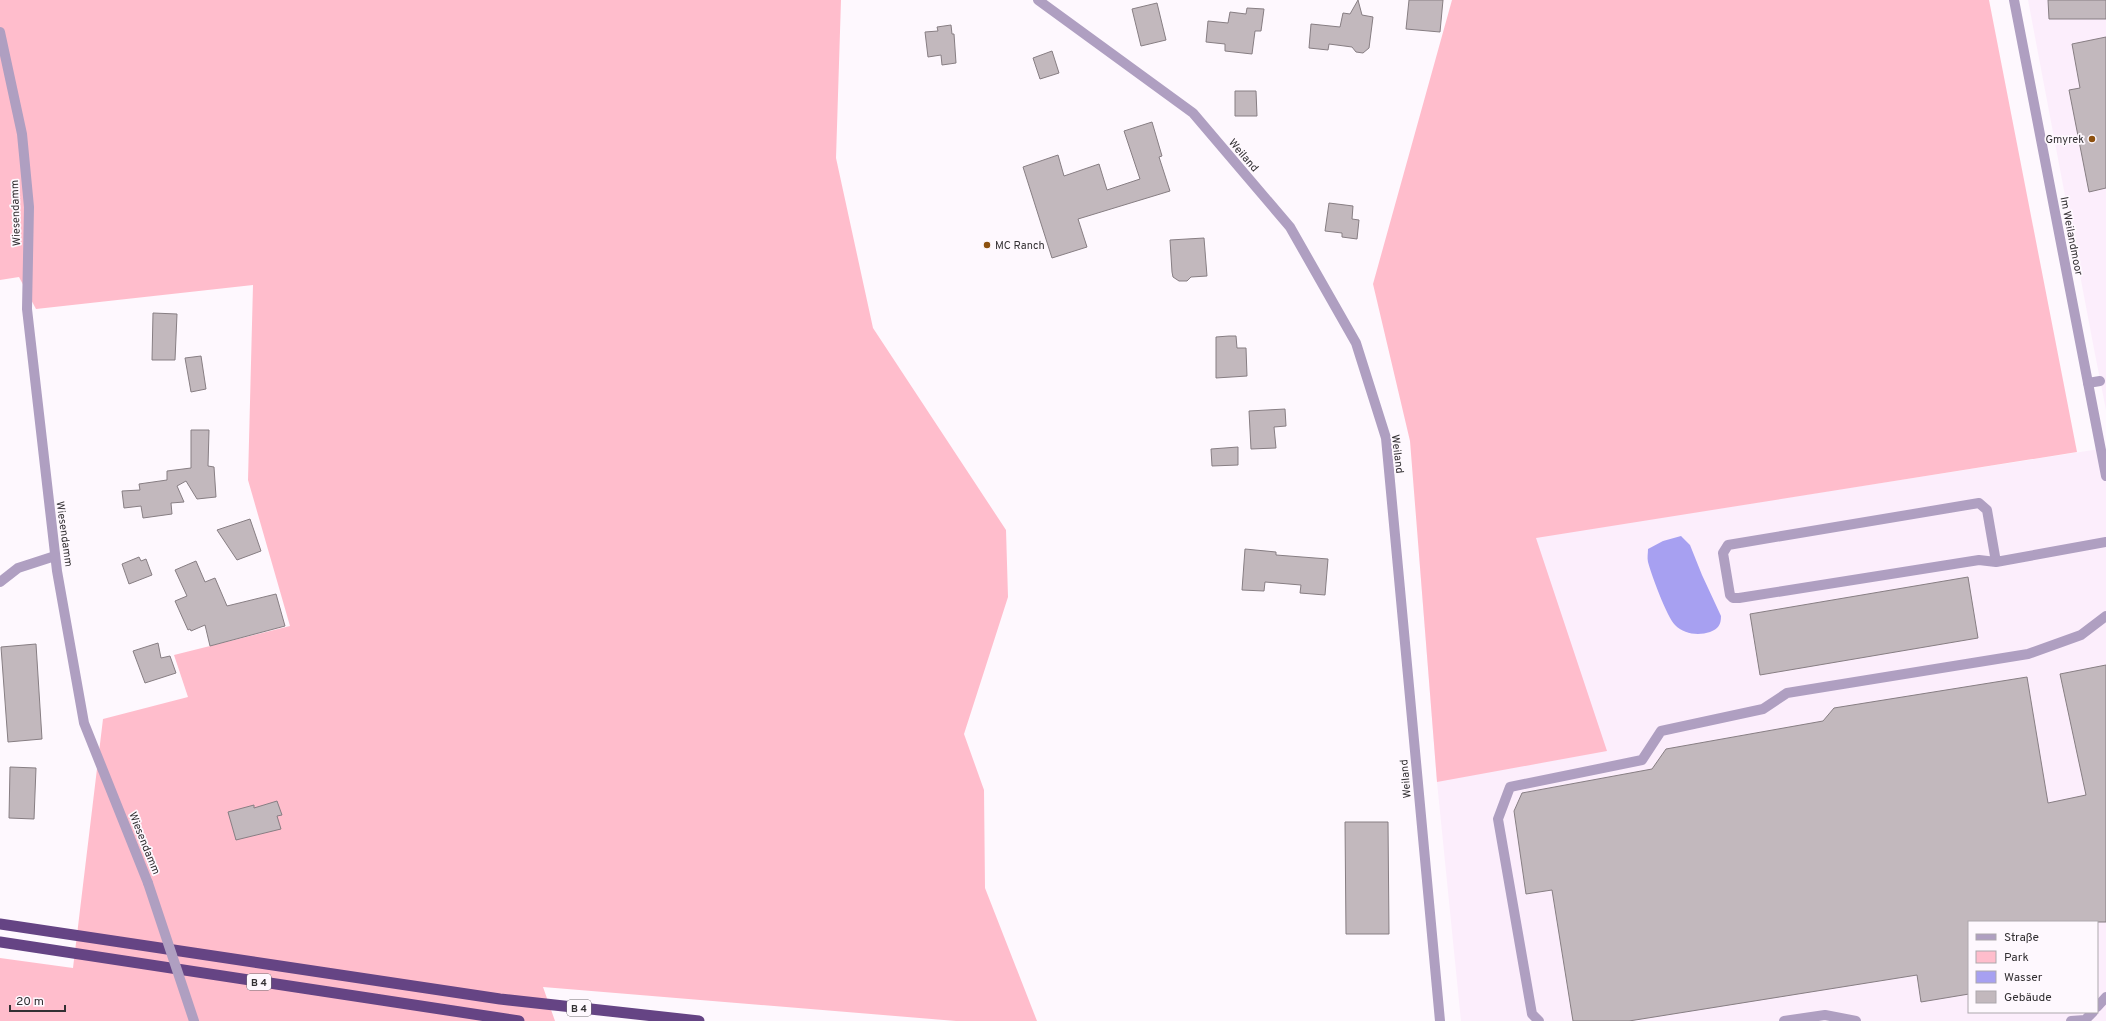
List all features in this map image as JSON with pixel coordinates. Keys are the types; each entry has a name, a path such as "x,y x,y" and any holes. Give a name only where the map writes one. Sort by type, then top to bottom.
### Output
{"highway":[{"name":"B 4","path":"0,924 500,999 699,1021"},
{"name":"B 4","path":"0,942 519,1021"}],"street":[{"name":"Weiland","path":"1038,0 1193,113 1290,226 1356,343 1386,438 1440,1021"},
{"name":"Im Weilandmoor","path":"2014,0 2106,476"},
{"name":"Wiesendamm","path":"0,32 22,134 29,207 27,309 55,556 84,723 148,883 194,1021"},
{"path":"2088,383 2100,381"},
{"path":"1996,562 1987,510 1979,503 1728,545 1723,553 1730,595 1733,598 1979,560 1996,562 2106,542"},
{"path":"0,582 18,568 55,556"},
{"path":"1539,1021 1532,1014 1498,819 1510,787 1642,760 1661,731 1763,709 1787,693 2028,654 2081,635 2106,616"},
{"path":"2098,1006 2106,997"},
{"path":"2071,1021 2085,1020 2091,1013"},
{"path":"1784,1021 1825,1015 1856,1021"}],"shaded area":[{"path":"2028,0 2106,0 2106,410 2094,349"},
{"path":"2106,448 2106,1021 1461,1021 1437,782 1419,555"}],"green space":[{"path":"0,0 841,0 836,158 873,328 1006,530 1008,597 964,734 984,790 985,888 1037,1021 956,1021 543,987 555,1021 0,1021 0,958 73,968 103,719 188,697 174,655 290,626 248,480 253,285 36,309 19,277 0,280"},
{"path":"1452,0 1989,0 2077,452 1536,538 1607,751 1437,782 1410,441 1373,284"}],"water":[{"path":"1681,536 1690,545 1721,616 1718,626 1715,630 1710,632 1701,634 1691,633 1675,625 1664,605 1650,568 1648,549 1663,541"}],"building":[{"path":"1358,0 1362,15 1373,17 1369,48 1363,53 1356,52 1352,47 1329,44 1328,50 1309,48 1311,24 1340,27 1343,13 1350,14"},
{"path":"1409,0 1443,0 1440,32 1406,29"},
{"path":"2048,0 2106,0 2106,19 2049,19"},
{"path":"1157,3 1166,40 1141,46 1132,9"},
{"path":"1247,8 1264,9 1261,31 1255,31 1252,54 1225,51 1225,44 1206,42 1208,21 1228,23 1230,12 1246,14"},
{"path":"951,25 952,34 954,34 956,63 942,65 941,55 928,57 925,32 938,31 937,27"},
{"name":"Gmyrek","path":"2106,37 2106,188 2089,192 2069,90 2080,88 2072,44"},
{"path":"1052,51 1059,73 1040,79 1033,58"},
{"path":"1235,91 1256,91 1257,116 1235,116"},
{"path":"1152,122 1162,156 1159,157 1170,191 1078,219 1087,247 1052,258 1023,167 1058,155 1064,176 1099,164 1107,190 1140,179 1124,131"},
{"path":"1329,203 1353,206 1352,219 1359,220 1357,239 1342,237 1342,233 1325,231"},
{"path":"1204,238 1207,276 1191,277 1187,281 1179,281 1173,277 1170,240"},
{"path":"153,313 177,314 175,360 152,360"},
{"path":"1236,336 1237,348 1246,348 1247,376 1216,378 1216,337"},
{"path":"201,356 206,389 191,392 185,358"},
{"path":"1285,409 1286,426 1274,427 1276,448 1251,449 1249,411"},
{"path":"191,430 209,430 208,466 214,467 216,497 197,499 186,481 177,486 184,502 171,503 172,514 143,518 141,506 124,508 122,491 140,490 139,484 167,480 167,471 191,468"},
{"path":"1238,447 1238,465 1212,466 1211,449"},
{"path":"250,519 261,551 237,560 217,530"},
{"path":"1245,549 1276,552 1276,555 1328,559 1325,595 1300,593 1301,585 1265,582 1264,591 1242,590"},
{"path":"139,557 141,561 146,559 152,575 129,584 122,564"},
{"path":"196,561 205,582 215,578 227,606 276,594 285,626 210,646 205,625 191,631 190,629 188,630 175,601 187,596 175,570"},
{"path":"1968,577 1978,638 1760,675 1750,614"},
{"path":"158,643 161,658 170,656 176,673 145,683 133,651"},
{"path":"36,644 42,739 8,742 1,647"},
{"path":"2106,665 2106,922 1968,921 1968,994 1921,1002 1917,975 1629,1021 1573,1021 1552,890 1526,894 1514,811 1522,793 1652,769 1666,749 1823,721 1834,708 2027,677 2048,803 2086,795 2060,674"},
{"path":"10,767 36,768 34,819 9,818"},
{"path":"277,801 282,815 277,816 281,829 236,840 228,812 254,805 254,808"},
{"path":"1345,822 1388,822 1389,934 1346,934"}],"place":[{"name":"Gmyrek","path":"2092,139"},
{"name":"MC Ranch","path":"987,245"}]}
